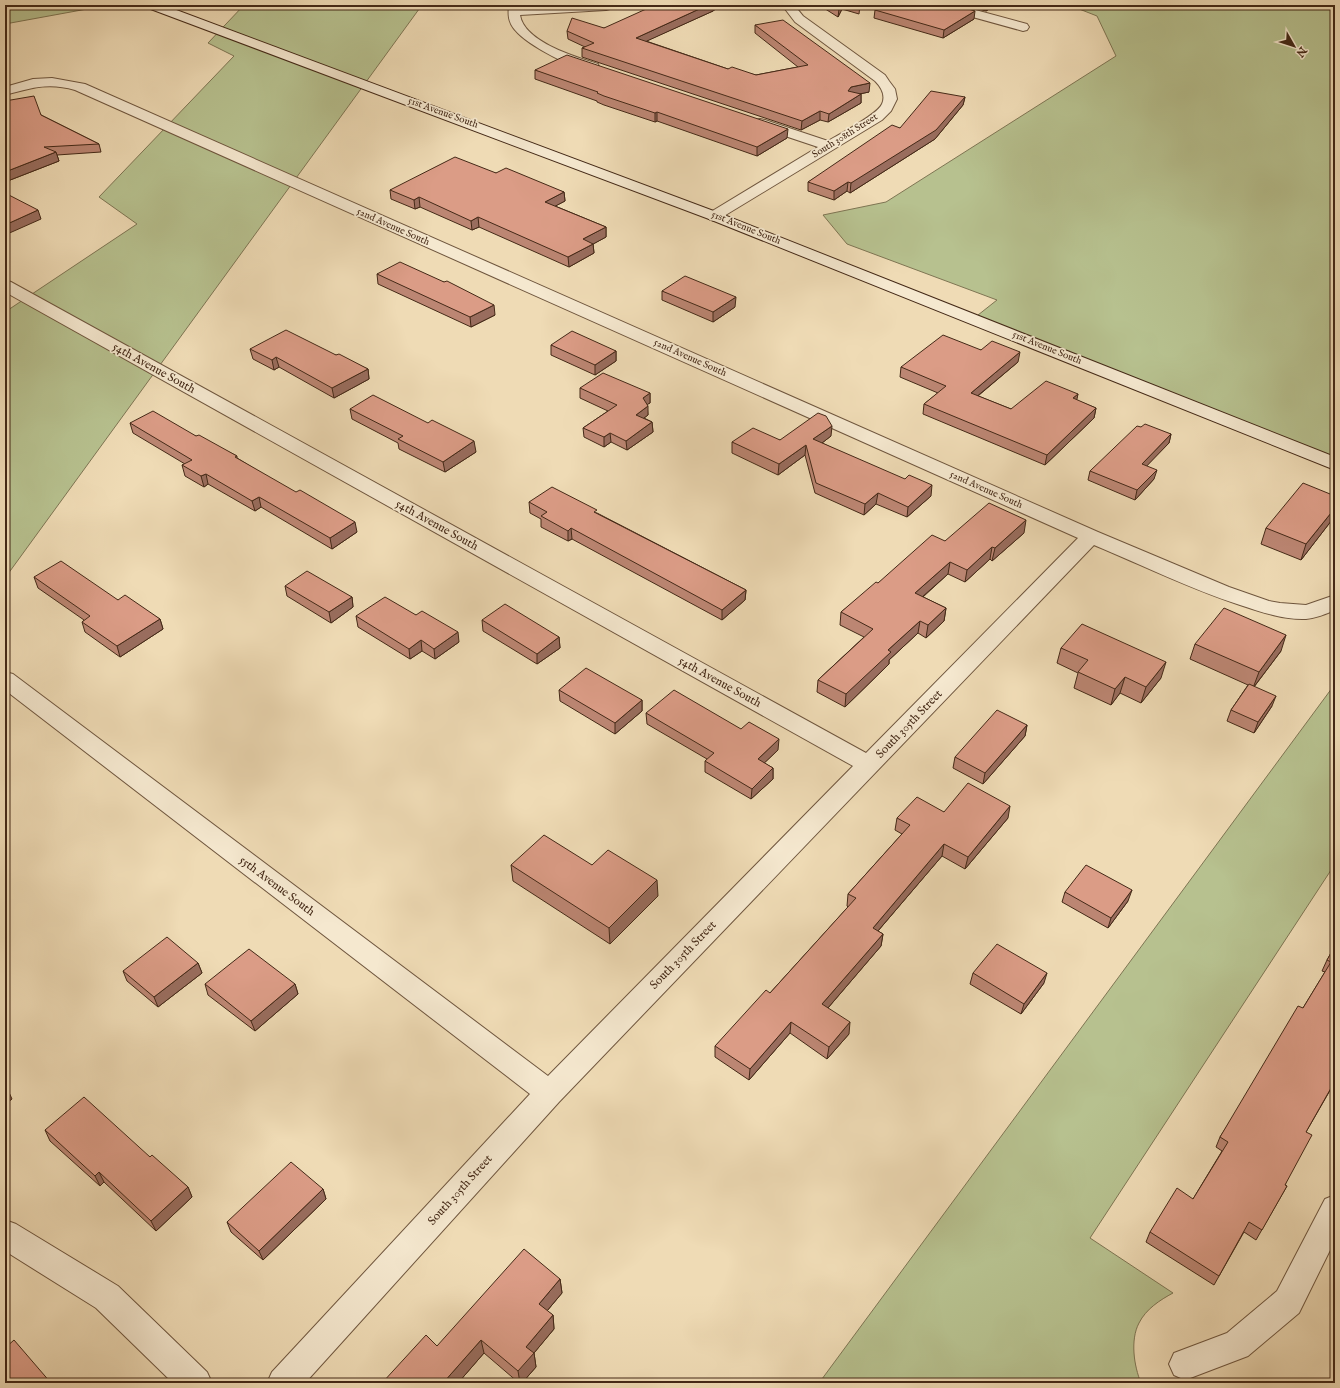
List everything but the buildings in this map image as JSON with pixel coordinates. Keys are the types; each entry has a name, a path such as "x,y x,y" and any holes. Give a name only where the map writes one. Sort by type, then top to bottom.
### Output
{"street":[{"name":"51st Avenue South","path":"152,5 714,216 1335,464"},
{"name":"South 308th Street","path":"714,216 881,113 890,102 891,96 889,90 880,78 799,19 788,5"},
{"path":"944,5 1023,27"},
{"path":"604,71 562,56 532,39 517,24 514,9 606,6"},
{"name":"52nd Avenue South","path":"5,91 34,82 49,81 66,82 80,87 1092,536 1222,592 1280,610 1306,612 1320,609 1335,602"},
{"path":"746,118 829,146"},
{"name":"54th Avenue South","path":"5,285 869,764"},
{"name":"South 305th Street","path":"284,1383 549,1093 1092,536"},
{"name":"55th Avenue South","path":"5,679 549,1093"},
{"path":"1185,1364 1237,1345 1288,1302 1335,1209"},
{"path":"5,1234 107,1297 196,1383"}],"green space":[{"path":"5,5 109,5 5,24"},
{"path":"244,5 422,5 5,578 5,312 137,224 99,197 234,56 208,43"},
{"path":"1069,5 1335,5 1335,463 973,319 997,300 847,244 823,215 886,202 1116,56 1097,16"},
{"path":"1335,684 1335,864 1090,1238 1173,1293 1158,1302 1145,1313 1136,1330 1134,1353 1136,1369 1141,1383 819,1383"}]}
